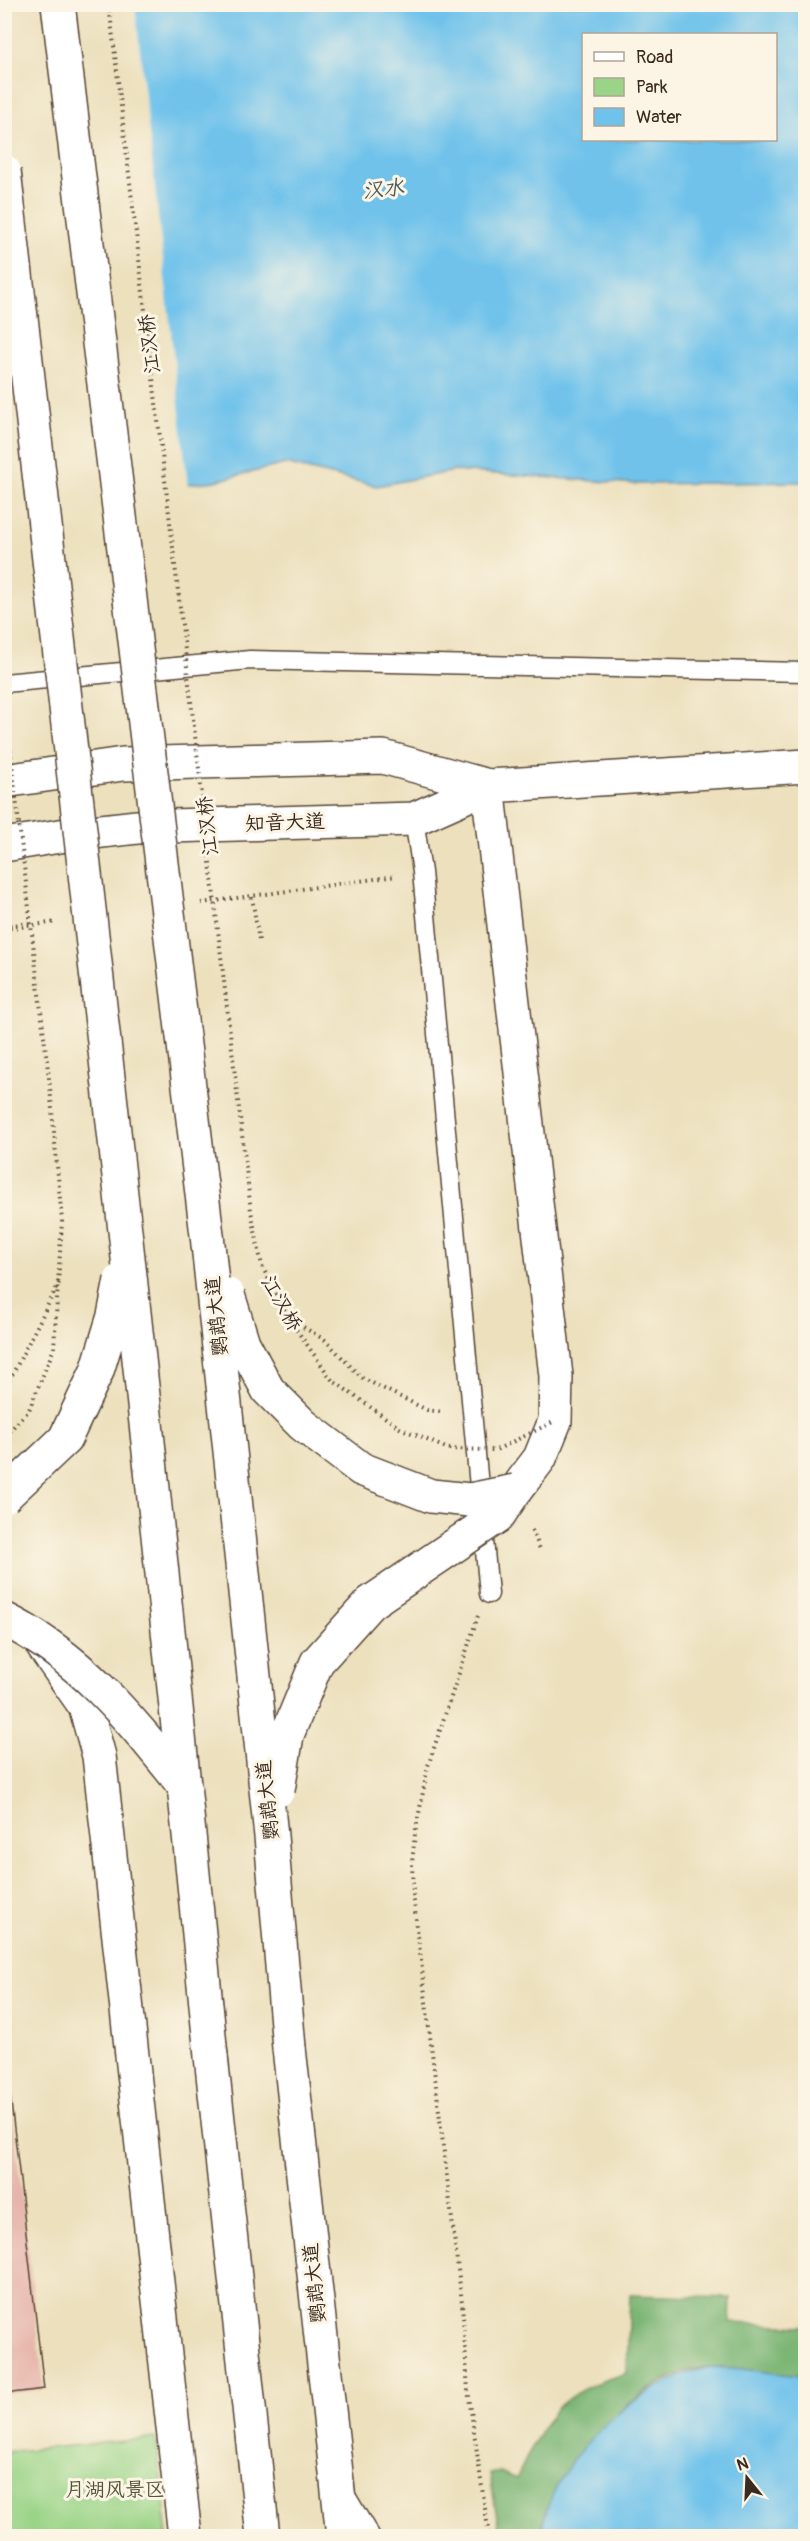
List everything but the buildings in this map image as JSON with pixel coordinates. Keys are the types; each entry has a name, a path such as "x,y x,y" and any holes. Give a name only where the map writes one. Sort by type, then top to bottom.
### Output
{"main road":[{"name":"鹦鹉大道","path":"57,4 207,1235 272,1836 289,2048 343,2536"},
{"path":"4,171 109,1070 185,1787 210,2056 263,2536"},
{"name":"知音大道","path":"4,781 123,764 382,757 488,786 806,766"},
{"path":"272,1836 286,1735 317,1662 370,1603 498,1516 540,1458 555,1421 556,1376 488,786"},
{"name":"知音大道","path":"4,845 137,827 414,819 488,786"},
{"path":"207,1235 243,1343 268,1390 303,1425 362,1469 431,1496 470,1500 515,1491"},
{"path":"4,1497 65,1439 97,1371 114,1316 127,1249"},
{"path":"4,1619 34,1634 80,1667 127,1715 185,1787"},
{"path":"34,1634 85,1706 99,1756 185,2536"}],"lane":[{"path":"4,683 250,660 806,672"},
{"path":"414,819 422,872 489,1594"},
{"path":"335,2477 370,2536"}],"path":[{"name":"江汉桥","path":"109,4 251,1211 261,1266 288,1318 332,1380 400,1428 448,1449 496,1450 555,1421"},
{"path":"4,696 50,1087 62,1221 54,1348 29,1410 4,1437"},
{"path":"190,904 422,872"},
{"path":"216,901 253,897 259,941"},
{"path":"4,928 62,922"},
{"path":"4,928 31,923"},
{"path":"4,966 5,971"},
{"path":"4,1391 60,1281"},
{"path":"288,1318 325,1340 362,1378 428,1410 472,1414"},
{"path":"489,1594 475,1622 459,1677 428,1766 412,1863 413,1894 462,2303 468,2390 489,2536"}],"green space":[{"path":"630,2295 731,2298 730,2323 805,2326 805,2376 709,2367 683,2373 655,2386 628,2405 602,2428 579,2455 561,2482 547,2510 541,2536 500,2536 490,2474 500,2472 516,2479 546,2422 556,2410 583,2390 627,2373"},
{"name":"月湖风景区","path":"156,2438 168,2536 5,2536 5,2452"}],"water":[{"name":"汉水","path":"4,5 805,5 805,482 638,484 454,471 377,486 285,464 215,481 5,504"},
{"path":"710,2367 805,2376 805,2536 541,2536 548,2507 561,2479 579,2453 601,2428 654,2389 682,2375"}],"pier":[{"path":"5,5 135,5 188,487 4,507"}]}
